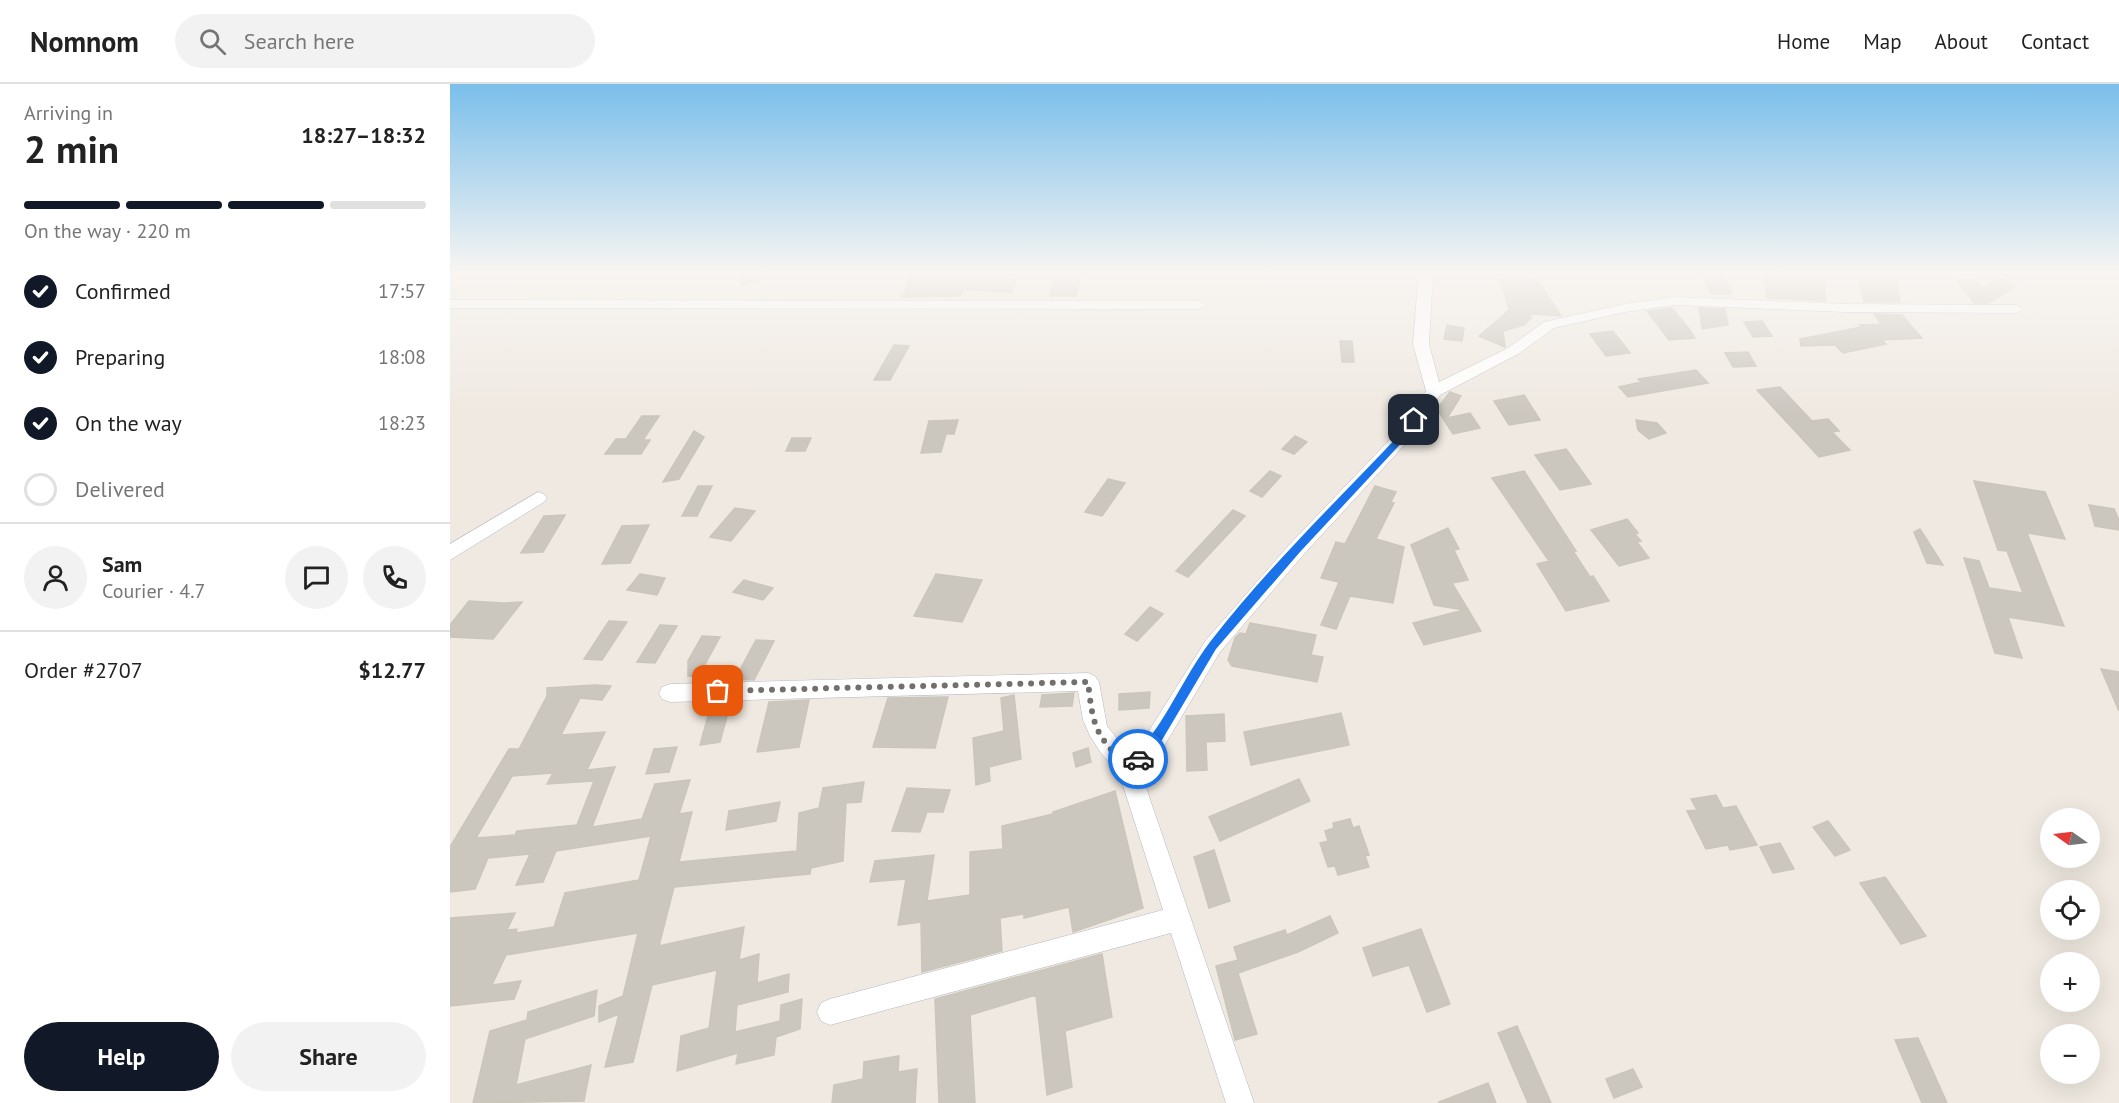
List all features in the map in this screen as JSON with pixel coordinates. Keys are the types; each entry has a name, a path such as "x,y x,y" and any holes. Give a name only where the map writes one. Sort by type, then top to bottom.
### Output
{"street":[{"path":"1423,319 1421,344 1434,391"},
{"path":"1128,767 1155,741 1213,646 1297,549 1404,435 1434,391 1513,351 1549,325 1578,319"},
{"path":"450,553 538,498"},
{"path":"670,693 1088,682 1091,715 1098,735 1128,767 1240,1103"},
{"path":"830,1011 938,985 1178,918"}],"building":[{"path":"1499,319 1530,319 1524,325 1503,331 1505,347 1479,336"},
{"path":"1653,319 1681,319 1695,338 1669,340"},
{"path":"1701,319 1727,319 1728,325 1702,329"},
{"path":"1877,319 1905,319 1922,338 1882,340 1886,344 1843,353 1835,345 1801,346 1800,339 1861,327 1859,325 1881,324"},
{"path":"1762,321 1772,336 1753,337 1744,322"},
{"path":"1447,325 1464,328 1462,341 1444,339"},
{"path":"1613,331 1630,353 1606,356 1590,334"},
{"path":"1340,341 1352,341 1354,362 1342,362"},
{"path":"894,345 909,346 890,380 874,380"},
{"path":"1748,352 1756,366 1733,367 1725,353"},
{"path":"1696,370 1708,383 1628,397 1619,387 1641,382 1638,379"},
{"path":"1780,387 1812,421 1828,419 1839,431 1832,432 1850,450 1819,457 1757,390"},
{"path":"1450,392 1461,396 1447,418 1470,413 1480,428 1453,434 1437,409"},
{"path":"1524,395 1540,420 1509,425 1494,401"},
{"path":"642,416 659,416 643,440 650,440 641,454 605,454 616,439 626,439"},
{"path":"958,420 954,434 946,434 941,452 921,453 929,421"},
{"path":"1636,420 1657,423 1666,433 1649,439 1638,430"},
{"path":"694,431 704,437 679,479 663,482"},
{"path":"1295,436 1307,442 1294,454 1282,449"},
{"path":"792,438 811,438 805,451 786,451"},
{"path":"1566,449 1591,484 1560,490 1535,455"},
{"path":"1270,471 1281,476 1262,497 1250,491"},
{"path":"1524,471 1576,551 1573,551 1590,577 1593,576 1609,601 1566,611 1537,564 1549,561 1492,478"},
{"path":"1108,479 1125,483 1102,516 1085,512"},
{"path":"1974,481 2045,492 2065,539 2027,533 2064,626 2008,617 2022,658 1995,653 1964,558 1979,561 1989,588 2023,593 2007,551 1998,550"},
{"path":"698,486 712,486 697,516 682,516"},
{"path":"1375,486 1396,492 1391,502 1394,503 1376,539 1404,547 1393,603 1350,596 1336,629 1321,625 1339,582 1321,578 1336,542 1345,544"},
{"path":"2089,505 2114,509 2119,520 2119,530 2095,526"},
{"path":"735,508 755,511 731,541 710,537"},
{"path":"1233,510 1245,516 1188,577 1176,571"},
{"path":"565,515 543,552 521,553 544,516"},
{"path":"1627,519 1638,533 1635,534 1641,541 1637,542 1649,558 1619,566 1591,530"},
{"path":"649,525 630,563 602,564 622,526"},
{"path":"1448,528 1459,549 1454,550 1468,580 1452,583 1481,631 1424,645 1413,623 1464,610 1434,605 1411,545"},
{"path":"1920,529 1943,565 1927,563 1914,532"},
{"path":"640,574 665,578 657,595 627,590"},
{"path":"936,574 982,580 962,622 914,616"},
{"path":"744,580 773,588 763,600 733,592"},
{"path":"469,601 522,602 493,639 450,637 450,625"},
{"path":"1150,607 1163,614 1137,641 1125,634"},
{"path":"609,621 627,622 602,660 584,659"},
{"path":"1250,623 1316,635 1311,655 1323,657 1317,682 1232,666 1228,660 1235,638 1240,633 1246,634"},
{"path":"660,625 677,626 655,663 637,662"},
{"path":"702,636 720,637 698,677 688,676 688,661"},
{"path":"756,640 774,641 754,680 735,679"},
{"path":"2101,669 2119,672 2119,711"},
{"path":"611,686 602,700 580,698 561,735 605,732 587,770 615,767 592,827 642,819 655,784 690,780 679,814 692,812 679,862 797,851 799,813 819,808 823,788 864,782 861,802 846,803 843,861 811,868 810,874 674,887 659,946 744,927 739,960 759,954 757,983 789,974 788,992 737,1005 735,1032 780,1021 781,1005 802,999 800,1029 776,1037 774,1055 736,1064 738,1053 677,1071 681,1036 709,1028 717,970 652,985 633,1062 605,1067 619,1014 599,1022 599,1006 623,996 638,933 506,955 492,985 521,981 514,999 450,1006 450,918 515,913 507,930 517,929 516,933 554,927 565,893 639,880 651,836 556,851 543,882 516,885 530,854 488,858 475,889 450,892 450,847 509,749 519,749 547,696 547,688","holes":["553,773 547,784 594,781 577,825 517,831 515,835 476,838 512,776"]},
{"path":"1150,692 1149,708 1119,710 1119,694"},
{"path":"1074,693 1072,706 1040,707 1042,695"},
{"path":"1014,695 1021,759 989,767 990,781 976,785 973,738 1004,731 1001,698"},
{"path":"948,697 935,748 873,747 888,698"},
{"path":"809,700 799,747 757,752 769,702"},
{"path":"742,702 736,714 727,716 720,742 700,745 711,705"},
{"path":"1341,713 1349,745 1251,765 1244,732"},
{"path":"1224,714 1225,741 1206,742 1207,770 1187,771 1186,716"},
{"path":"677,747 669,772 646,774 654,749"},
{"path":"1088,748 1091,762 1076,767 1073,753"},
{"path":"1299,779 1310,801 1220,841 1209,817"},
{"path":"907,788 950,790 943,812 927,812 920,832 892,831"},
{"path":"1115,791 1143,908 1073,932 1069,907 1024,918 1024,914 1000,918 1002,951 922,972 921,922 898,925 906,879 870,882 875,861 934,855 927,901 970,895 970,852 1003,849 1002,826 1053,814 1053,812"},
{"path":"1716,795 1723,808 1736,806 1757,845 1730,850 1728,845 1706,849 1687,811 1697,810 1691,799"},
{"path":"780,802 776,821 726,830 729,811"},
{"path":"1350,819 1353,828 1359,826 1369,855 1365,856 1369,867 1338,875 1335,866 1328,867 1320,843 1328,841 1325,831 1334,828 1333,823"},
{"path":"1828,821 1850,850 1835,856 1813,827"},
{"path":"1780,843 1794,869 1773,873 1760,847"},
{"path":"1214,850 1230,901 1209,908 1194,857"},
{"path":"1885,877 1926,936 1901,944 1860,883"},
{"path":"1330,916 1338,933 1298,952 1238,973 1257,1034 1235,1040 1216,966 1238,960 1234,947 1285,930 1287,935"},
{"path":"1421,929 1450,1004 1427,1012 1409,965 1373,976 1363,948"},
{"path":"1102,954 1112,1017 1065,1031 1072,1087 1047,1095 1036,995 970,1015 975,1103 939,1103 935,999"},
{"path":"597,990 594,1016 525,1039 516,1085 591,1065 584,1101 473,1103 490,1031 527,1020 528,1012"},
{"path":"1517,1026 1551,1103 1528,1103 1498,1033"},
{"path":"1918,1038 1947,1103 1922,1103 1895,1040"},
{"path":"899,1056 898,1072 917,1069 915,1103 832,1103 834,1085 863,1079 864,1062"},
{"path":"1633,1069 1642,1087 1614,1098 1606,1079"},
{"path":"1488,1083 1496,1103 1439,1102"}],"way so far":[{"path":"718,691 1088,682 1091,715 1098,735 1128,767 1138,759"}],"route":[{"path":"1138,759 1155,741 1213,646 1297,549 1404,435 1414,420"}]}
